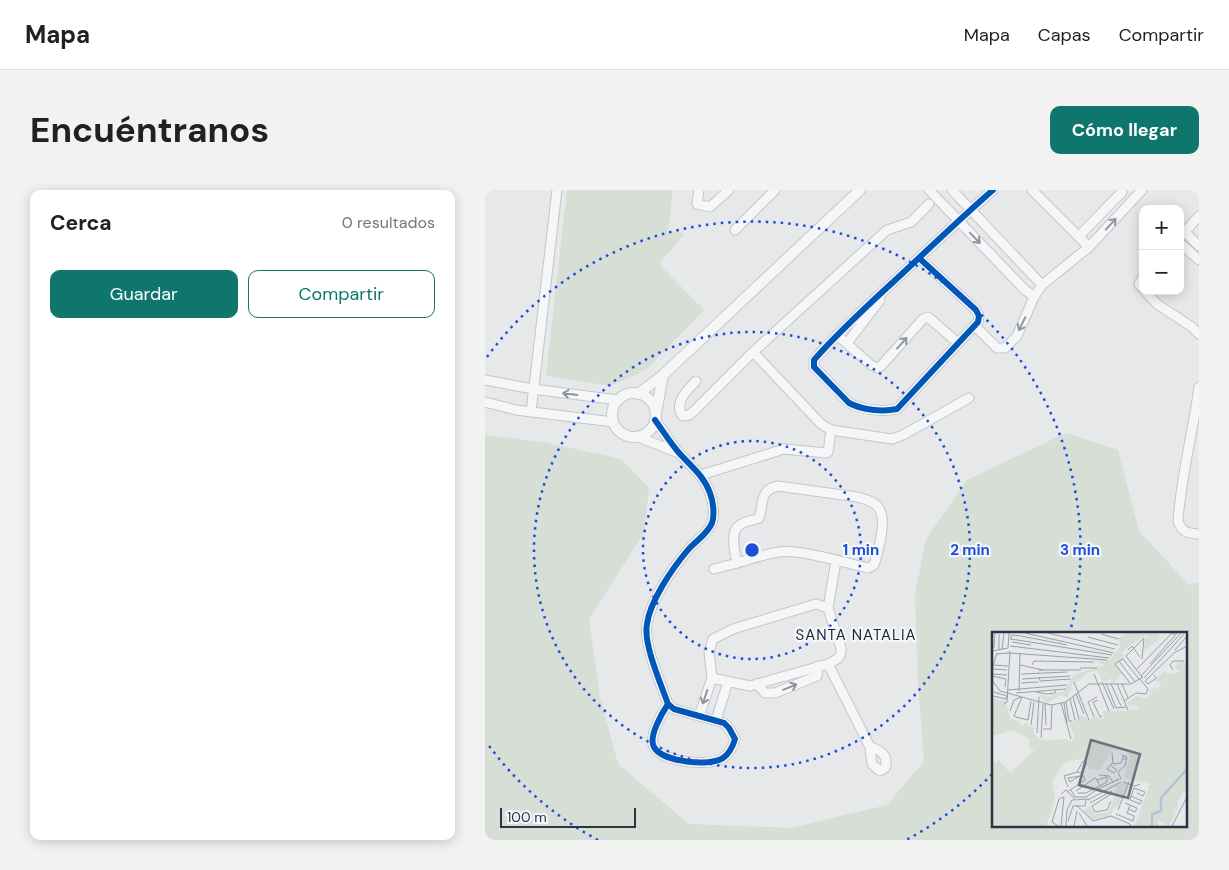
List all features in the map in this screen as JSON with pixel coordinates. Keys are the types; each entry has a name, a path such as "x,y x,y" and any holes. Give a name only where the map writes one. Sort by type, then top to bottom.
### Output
{"street":[{"path":"531,412 557,190"},
{"path":"699,190 697,204 708,208 729,190"},
{"path":"735,230 775,190"},
{"path":"638,394 663,375 859,190"},
{"path":"929,190 1033,297"},
{"path":"952,190 1042,285"},
{"path":"919,258 976,310 979,316 975,326 897,408 891,410 861,408 849,403 814,367 814,360 837,335 971,209 993,190"},
{"path":"1032,190 1089,247"},
{"path":"975,326 997,348 1005,348 1017,336 1033,297 1042,285 1089,247 1142,190"},
{"path":"1079,236 1121,191 1132,201"},
{"path":"696,381 681,401 679,409 683,416 695,411 753,352 887,230 911,222 929,204"},
{"path":"1184,234 1199,216"},
{"path":"1184,236 1199,246"},
{"path":"1184,247 1199,260"},
{"path":"847,343 896,279"},
{"path":"1149,295 1157,304 1193,327 1199,334"},
{"path":"837,335 871,366 877,368 881,366 923,319 928,317 958,343"},
{"path":"753,352 821,424 831,430 892,439 903,435 969,398"},
{"path":"637,437 647,433 651,428 663,375"},
{"path":"485,380 533,389 618,400 631,394 645,396 650,401 655,417 679,453 701,475 710,492 713,520 708,530 687,551 669,575 656,599 647,622 646,634 667,704 675,709 723,723 729,728 735,739 732,748 722,758 712,762 687,762 656,750 652,741 659,719 667,704"},
{"path":"1199,387 1195,419 1184,466 1178,521 1181,529 1187,533 1199,534"},
{"path":"618,400 613,410 613,422 622,433 679,453"},
{"path":"485,402 531,412 613,422"},
{"path":"701,475 784,449 826,453 828,452 831,430"},
{"path":"714,569 782,552 813,555 868,568 874,566 881,542 882,514 880,509 869,500 857,497 778,486 771,488 763,496 759,518 741,524 736,528 734,538 737,562"},
{"path":"712,678 750,686 828,664 838,659 841,653 828,608 837,560"},
{"path":"699,716 712,678 709,660 710,646 713,639 719,634 816,604 828,608"},
{"path":"828,664 870,747"},
{"path":"757,684 765,693 775,693 817,676 818,666"},
{"path":"716,720 728,682"}],"shaded area":[{"path":"567,190 673,190 668,232 685,233 659,264 704,310 646,370 611,386 546,376"},
{"path":"1066,433 1118,450 1139,531 1189,585 1199,582 1199,840 485,840 485,435 543,442 621,459 649,488 644,533 589,619 600,697 618,764 689,824 791,828 887,805 924,761 918,682 915,595 926,539 967,480"}],"cycle path":[{"path":"919,258 976,310 979,316 978,322 897,409 872,410 849,403 814,367 814,360 858,314 993,190"},
{"path":"655,420 677,450 704,481 711,496 713,516 710,527 681,558 652,605 646,632 650,653 668,704 674,709 724,723 735,739 728,754 717,761 687,762 659,752 653,743 654,731 668,704"}],"district":[{"name":"SANTA NATALIA","path":"856,635"}]}
